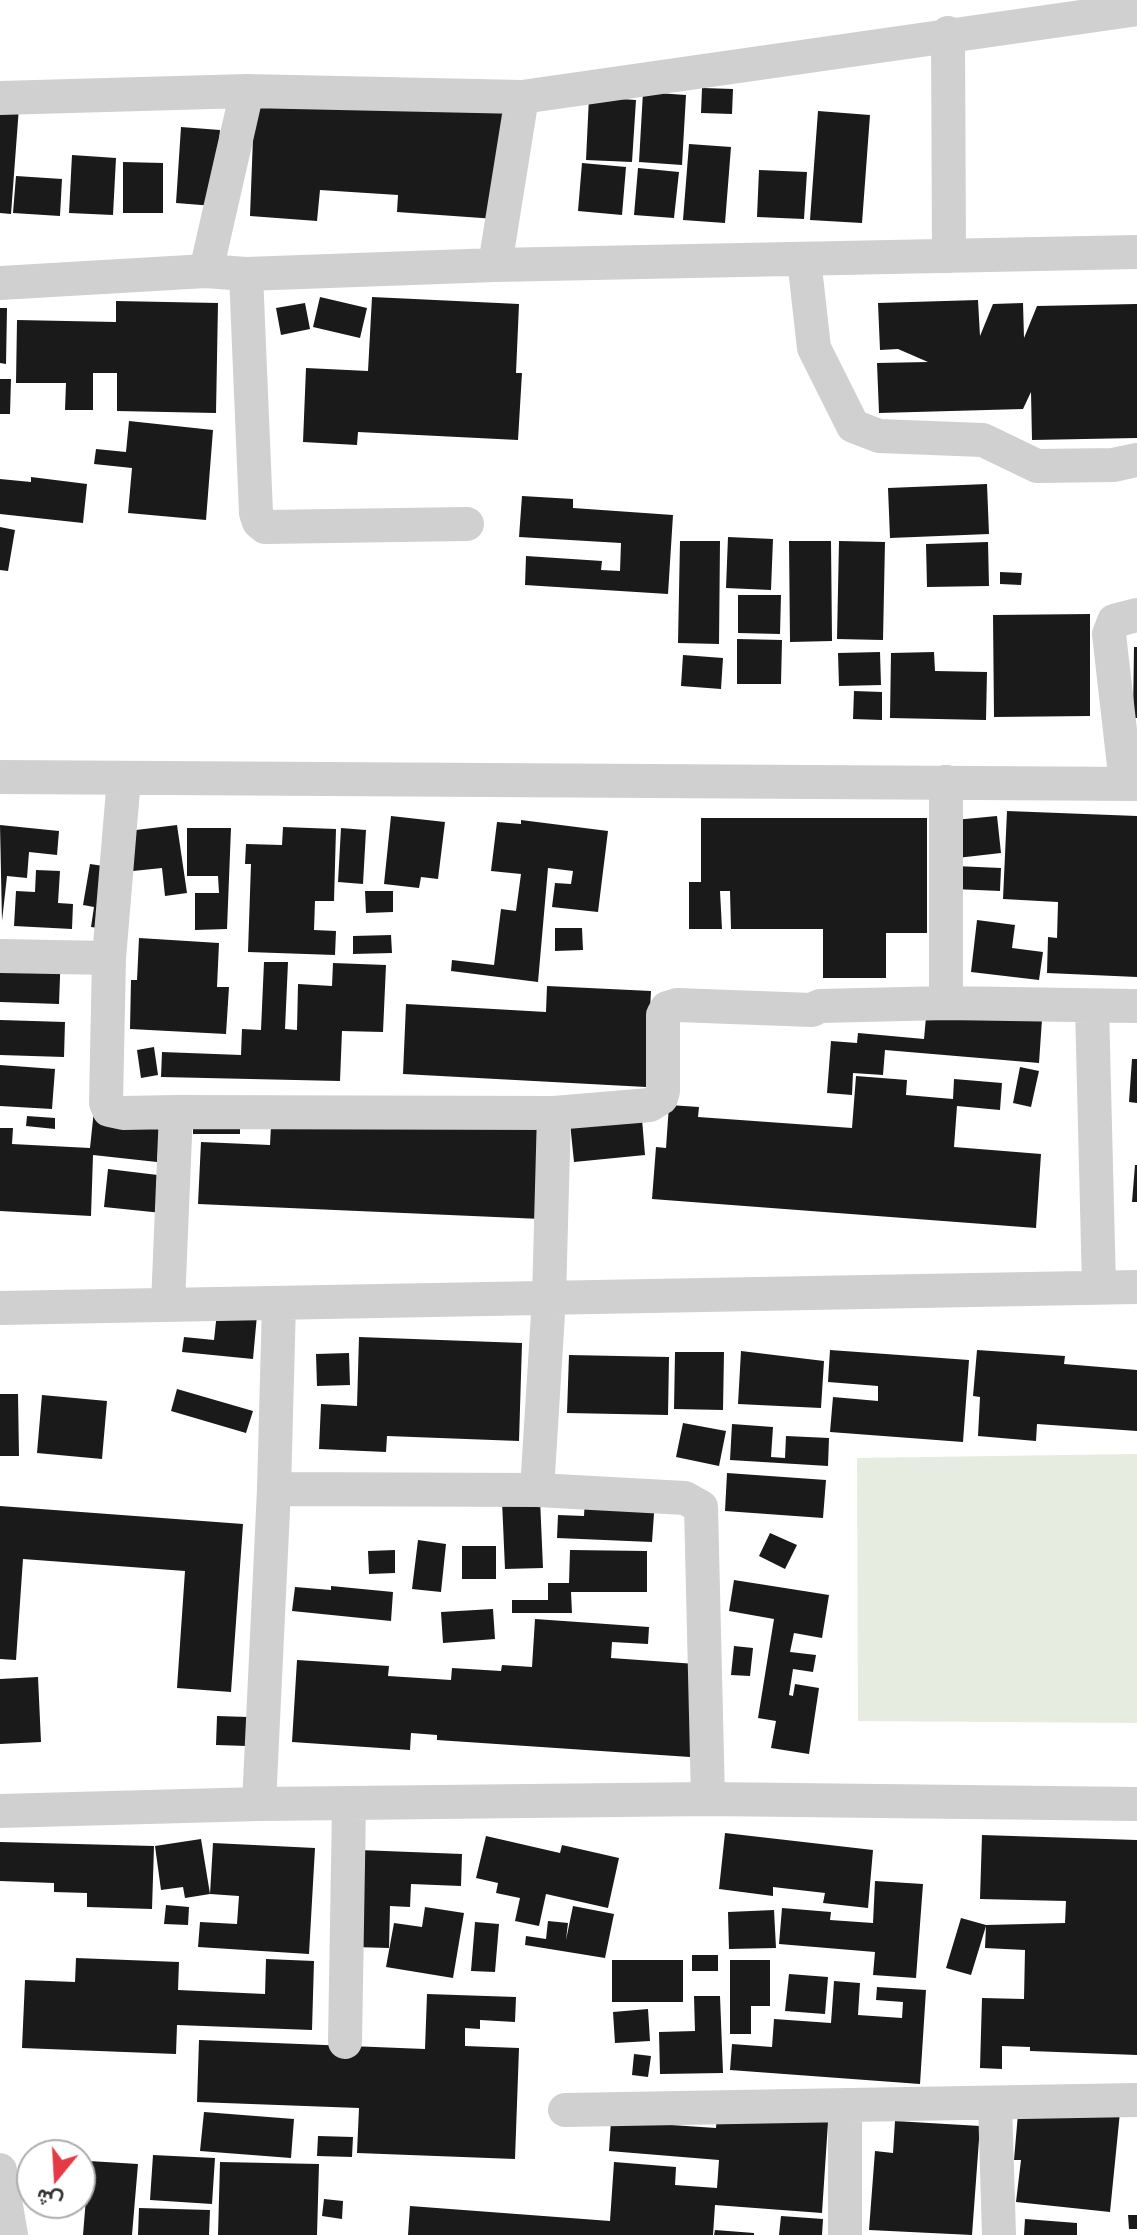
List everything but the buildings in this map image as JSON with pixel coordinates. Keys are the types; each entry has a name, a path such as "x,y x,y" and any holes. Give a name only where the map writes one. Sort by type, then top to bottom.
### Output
{"street":[{"path":"0,98 247,91 522,97 948,33 1137,9"},
{"path":"948,33 949,256"},
{"path":"206,271 247,91"},
{"path":"495,265 522,97"},
{"path":"0,283 206,271 246,274 495,265 1137,252"},
{"path":"804,259 814,348 853,426 879,436 983,440 1037,466 1113,465 1137,460"},
{"path":"246,274 256,513 259,522 265,527 467,524"},
{"path":"0,777 1132,784 1109,634 1114,621 1137,615"},
{"path":"124,778 109,958 106,1103 109,1110 123,1113 554,1113 655,1104 663,1091 663,1015 667,1008 677,1005 812,1010 820,1006 946,1003 1137,1006"},
{"path":"946,782 946,1003"},
{"path":"0,956 109,958"},
{"path":"1092,1006 1099,1287"},
{"path":"168,1304 176,1112"},
{"path":"537,1490 549,1298 554,1113"},
{"path":"0,1308 1137,1287"},
{"path":"259,1804 274,1489 279,1303"},
{"path":"274,1489 537,1490 685,1498 701,1507 708,1799"},
{"path":"0,1811 259,1804 708,1799 1137,1804"},
{"path":"345,2042 349,1805"},
{"path":"565,2110 1137,2100"},
{"path":"995,2104 999,2235"},
{"path":"845,2105 845,2235"},
{"path":"0,2170 11,2235"}],"shaded area":[{"path":"1137,1454 1137,1723 858,1721 857,1458"}]}
